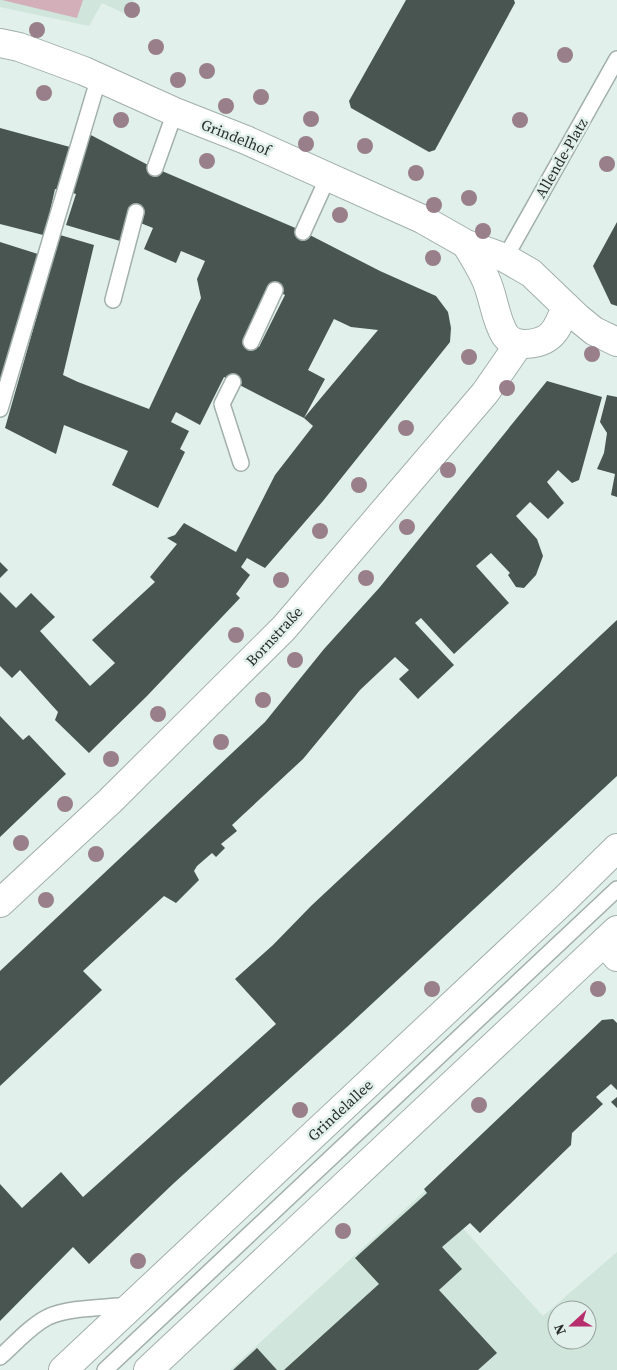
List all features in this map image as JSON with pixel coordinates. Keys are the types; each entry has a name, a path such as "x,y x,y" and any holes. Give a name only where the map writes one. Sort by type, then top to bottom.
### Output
{"street":[{"name":"Grindelhof","path":"0,43 19,47 99,77 175,112 246,140 328,176 422,219 466,244 505,258 531,273 594,331 617,342"},
{"path":"466,244 486,281 505,335 511,341 519,344 538,344 547,339 560,324 566,307"},
{"name":"Bornstraße","path":"0,902 123,788 284,628 485,393 519,344"},
{"name":"Grindelallee","path":"62,1370 557,907 617,848"},
{"path":"148,1370 613,943"}],"lane":[{"name":"Allende-Platz","path":"505,258 617,59"},
{"path":"0,409 99,77"},
{"path":"155,168 175,112"},
{"path":"303,232 328,176"},
{"path":"113,300 136,212"},
{"path":"251,342 276,290"},
{"path":"233,382 222,404 241,463"},
{"name":"Grindelallee","path":"106,1370 617,889"},
{"path":"0,1357 34,1326 62,1312 133,1305"}],"shaded area":[{"path":"0,0 134,0 126,14 102,3 89,26 0,7"},
{"path":"2,0 83,0 77,18"},
{"path":"427,1189 543,1316 547,1313 547,1350 597,1350 597,1300 562,1300 617,1252 617,1370 230,1370"}],"building":[{"path":"406,0 514,0 515,3 435,150 429,152 351,108 349,101"},
{"path":"0,128 70,147 59,190 55,189 50,211 53,212 47,236 0,224"},
{"path":"87,133 148,165 300,230 380,271 436,296 448,312 451,328 450,342 323,501 265,568 247,558 241,567 250,575 236,594 240,598 147,696 89,753 55,720 58,712 20,670 12,678 0,666 0,592 16,608 31,593 55,617 40,631 90,686 115,663 92,640 155,582 150,577 177,544 167,538 175,535 184,523 236,552 275,475 313,426 304,418 224,377 200,425 176,412 171,422 189,431 180,449 185,452 158,508 112,485 128,451 64,425 56,454 5,428 60,235 94,245 63,375 78,382 149,409 201,298 197,279 205,261 181,251 176,263 144,249 153,228 138,222 130,209 120,241 66,225 76,194 69,192","holes":["270,287 285,295 259,347 243,339","334,319 351,327 378,330 304,418 325,379 308,370"]},
{"path":"617,222 617,306 611,304 593,266"},
{"path":"0,242 41,255 0,389"},
{"path":"547,381 602,397 579,480 572,483 558,470 547,482 564,503 548,519 530,502 516,516 537,539 543,556 536,575 524,588 516,587 508,575 510,573 491,553 476,566 509,603 454,654 421,618 415,623 454,665 418,699 399,679 409,670 395,657 360,690 303,759 232,825 237,831 221,844 225,848 216,857 212,853 194,871 199,880 176,903 164,896 83,971 102,990 0,1086 0,971 265,722 324,649 380,587"},
{"path":"607,395 617,397 617,497 611,495 615,474 597,469 604,453 607,433 600,422"},
{"path":"0,562 8,570 0,578"},
{"path":"617,620 617,776 347,1027 174,1183 89,1264 73,1247 0,1321 0,1184 22,1208 61,1172 83,1197 276,1024 235,979"},
{"path":"0,716 23,740 29,735 66,774 0,837"},
{"path":"613,1019 617,1023 617,1090 611,1084 596,1097 603,1104 572,1133 571,1145 480,1233 470,1223 442,1247 462,1269 439,1290 497,1353 478,1370 284,1370 379,1284 355,1258 427,1193 424,1189 602,1020"},
{"path":"617,1097 617,1108 611,1102"},
{"path":"257,1348 277,1370 233,1370"}]}
